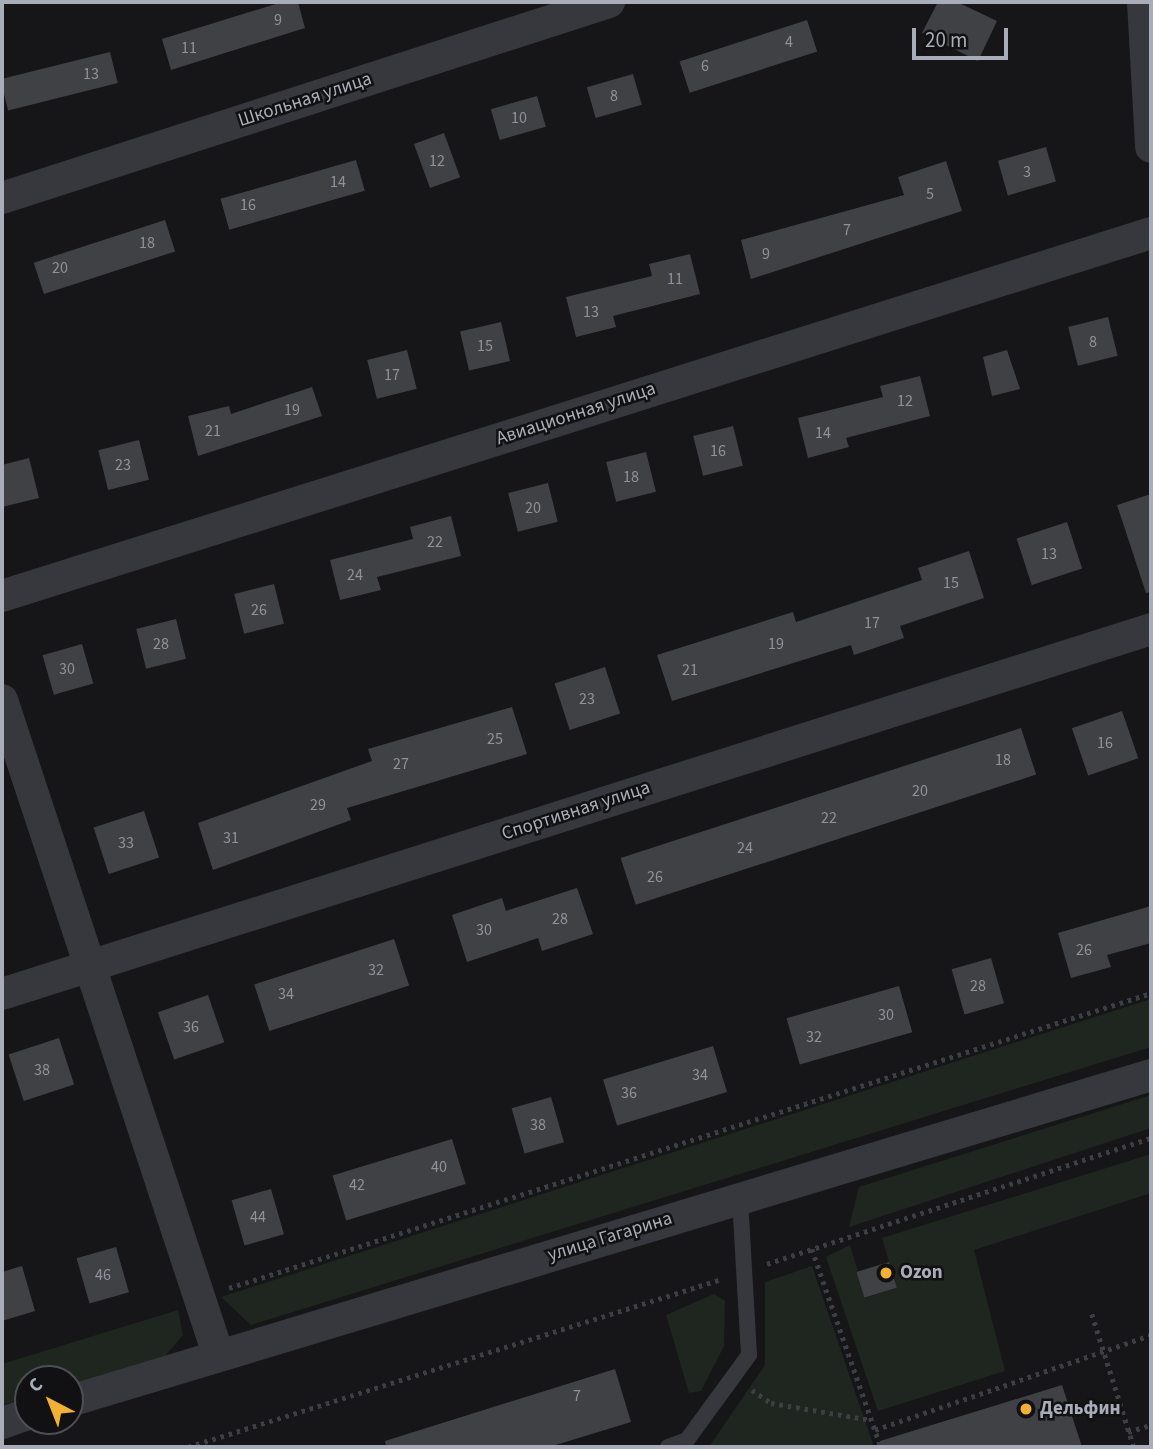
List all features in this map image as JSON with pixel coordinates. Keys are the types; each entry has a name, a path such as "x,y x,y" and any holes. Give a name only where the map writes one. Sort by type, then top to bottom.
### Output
{"street":[{"name":"Школьная улица","path":"2,198 609,2"},
{"path":"1143,2 1151,147"},
{"name":"Авиационная улица","path":"2,596 1151,233"},
{"name":"Спортивная улица","path":"2,994 1151,629"},
{"path":"2,700 219,1354"},
{"name":"улица Гагарина","path":"84,1397 1151,1075"}],"lane":[{"path":"668,1447 687,1440 749,1355 740,1199"}],"path":[{"path":"200,1298 1151,993"},
{"path":"188,1447 813,1250 1151,1138"},
{"path":"813,1250 881,1447"},
{"path":"1092,1314 1134,1447"},
{"path":"875,1430 1151,1335"},
{"path":"733,1377 771,1403 871,1420"},
{"path":"1128,1432 1151,1426"}],"shaded area":[{"path":"1151,999 1151,1047 251,1325 221,1297"},
{"path":"1151,1095 1151,1128 849,1227 859,1187"},
{"path":"1151,1154 1151,1193 974,1250 1005,1371 878,1411 826,1257 850,1245 866,1298 897,1288 882,1238"},
{"path":"812,1266 874,1447 709,1447 765,1365 765,1282"},
{"path":"714,1294 725,1301 724,1346 701,1391 689,1393 666,1315"},
{"path":"178,1310 183,1335 165,1356 84,1381 84,1365 14,1365 14,1401 2,1405 2,1364"}],"building":[{"path":"282,2 298,2 305,28 171,70 162,39"},
{"path":"938,2 957,2 997,21 978,61 922,33"},
{"path":"807,20 817,51 690,93 680,61"},
{"path":"110,52 118,83 8,110 2,79"},
{"path":"633,74 642,105 596,118 587,87"},
{"path":"537,96 546,127 500,140 491,109"},
{"path":"444,133 460,177 430,188 414,144"},
{"path":"1046,147 1056,182 1008,195 998,161"},
{"path":"356,160 365,191 229,230 220,199"},
{"path":"946,161 962,211 751,279 741,240 904,195 898,177"},
{"path":"165,220 175,251 44,294 34,263"},
{"path":"690,254 700,294 613,316 616,327 576,337 566,297 652,276 649,264"},
{"path":"1108,317 1118,356 1078,366 1068,327"},
{"path":"501,322 510,361 469,370 460,331"},
{"path":"407,350 417,389 377,399 367,360"},
{"path":"1007,350 1020,389 992,396 983,357"},
{"path":"920,376 930,416 846,438 849,447 808,458 798,418 883,397 880,386"},
{"path":"312,387 322,416 198,456 188,416 229,406 231,414"},
{"path":"733,426 743,466 703,476 693,436"},
{"path":"139,440 149,480 108,490 98,450"},
{"path":"646,452 656,492 616,502 606,462"},
{"path":"29,458 39,498 2,507 2,465"},
{"path":"548,483 558,522 518,532 508,493"},
{"path":"1151,494 1151,592 1146,593 1117,505"},
{"path":"451,516 461,556 377,577 381,590 340,600 330,560 413,539 410,527"},
{"path":"1067,522 1082,569 1032,585 1017,538"},
{"path":"969,551 984,598 900,626 904,638 854,655 851,645 672,701 657,655 793,612 796,622 922,580 918,568"},
{"path":"274,584 284,624 244,634 234,594"},
{"path":"176,619 186,659 146,669 136,629"},
{"path":"82,644 93,683 54,695 43,655"},
{"path":"605,667 620,714 570,730 555,683"},
{"path":"512,707 527,754 347,808 351,820 213,870 198,823 372,761 368,749"},
{"path":"1122,711 1138,758 1088,776 1072,728"},
{"path":"1021,728 1036,775 636,905 621,858"},
{"path":"144,811 159,858 109,874 94,827"},
{"path":"577,888 593,934 542,951 538,938 467,962 452,915 502,898 506,911"},
{"path":"1151,906 1151,943 1107,955 1111,967 1071,978 1058,933"},
{"path":"394,939 409,986 269,1031 254,984"},
{"path":"991,958 1004,1003 965,1014 952,969"},
{"path":"899,986 912,1032 800,1064 787,1018"},
{"path":"208,995 224,1042 174,1060 158,1012"},
{"path":"59,1038 74,1085 24,1101 9,1054"},
{"path":"713,1046 727,1092 617,1126 603,1080"},
{"path":"551,1097 564,1142 525,1153 512,1108"},
{"path":"452,1139 466,1184 346,1220 332,1176"},
{"path":"271,1189 284,1234 245,1245 232,1200"},
{"path":"116,1247 129,1292 90,1303 77,1258"},
{"path":"889,1262 897,1288 864,1298 856,1272"},
{"path":"22,1266 35,1311 2,1321 2,1272"},
{"path":"615,1369 631,1422 549,1447 386,1447 385,1441"},
{"name":"Дельфин","path":"1062,1385 1082,1447 881,1447 880,1441"}],"place":[{"name":"Ozon","path":"886,1273"},
{"name":"Дельфин","path":"1026,1409"}]}
